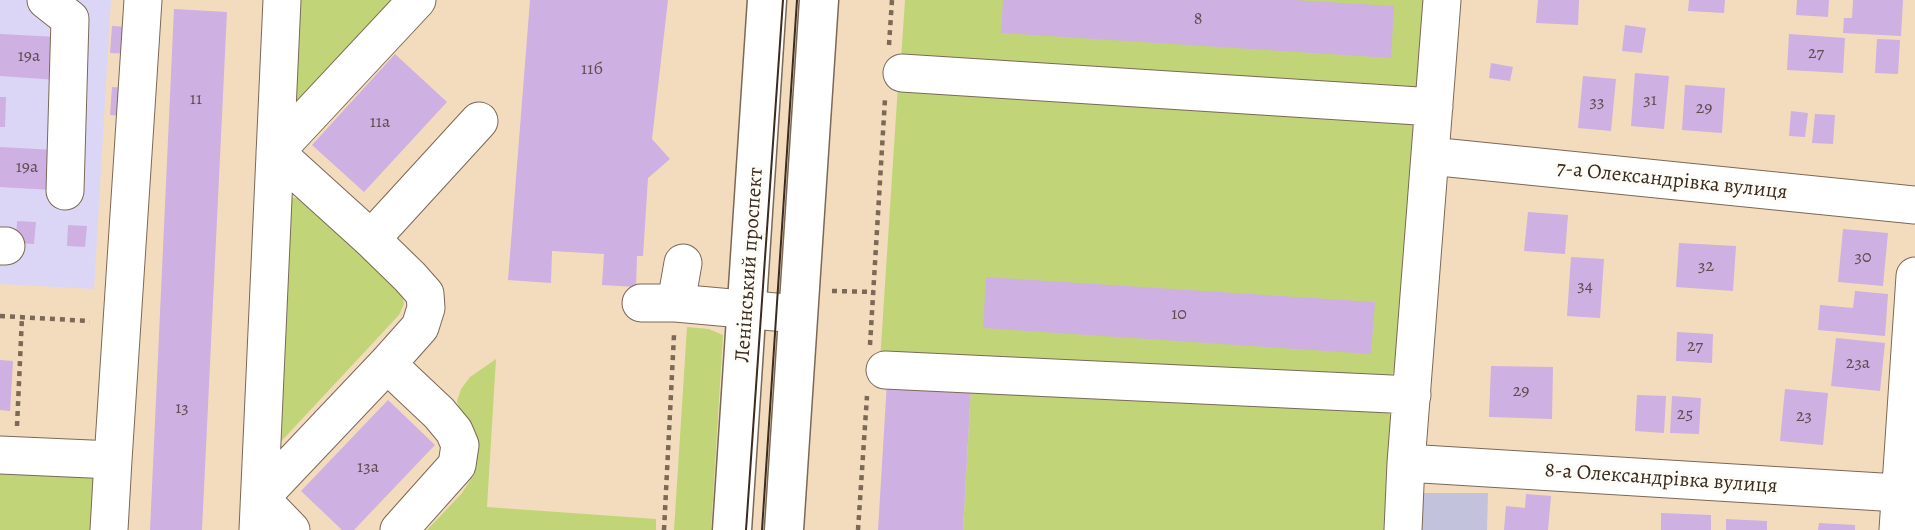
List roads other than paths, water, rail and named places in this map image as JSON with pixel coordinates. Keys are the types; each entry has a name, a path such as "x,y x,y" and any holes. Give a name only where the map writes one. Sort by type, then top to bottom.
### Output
{"main road":[{"name":"Ленінський проспект","path":"732,530 767,0"},
{"path":"784,530 819,0"}],"street":[{"path":"46,0 70,19 65,191"},
{"path":"109,530 143,0"},
{"path":"259,514 282,0"},
{"path":"275,152 417,0"},
{"path":"1403,530 1442,0"},
{"path":"892,69 1434,107"},
{"path":"371,239 479,121"},
{"path":"259,514 420,327 426,308 425,294 410,277 275,152"},
{"name":"7-а Олександрівка вулиця","path":"1430,156 1915,205"},
{"path":"683,263 659,303 797,314"},
{"path":"1898,530 1908,494 1915,276"},
{"path":"387,364 439,413 454,430 460,445 457,465 399,530"},
{"path":"873,374 1412,395"},
{"path":"8,455 113,460"},
{"name":"8-а Олександрівка вулиця","path":"1406,463 1908,494"},
{"path":"259,514 291,530"}],"tram line":[{"path":"746,530 783,0"},
{"path":"762,530 797,0"}]}
